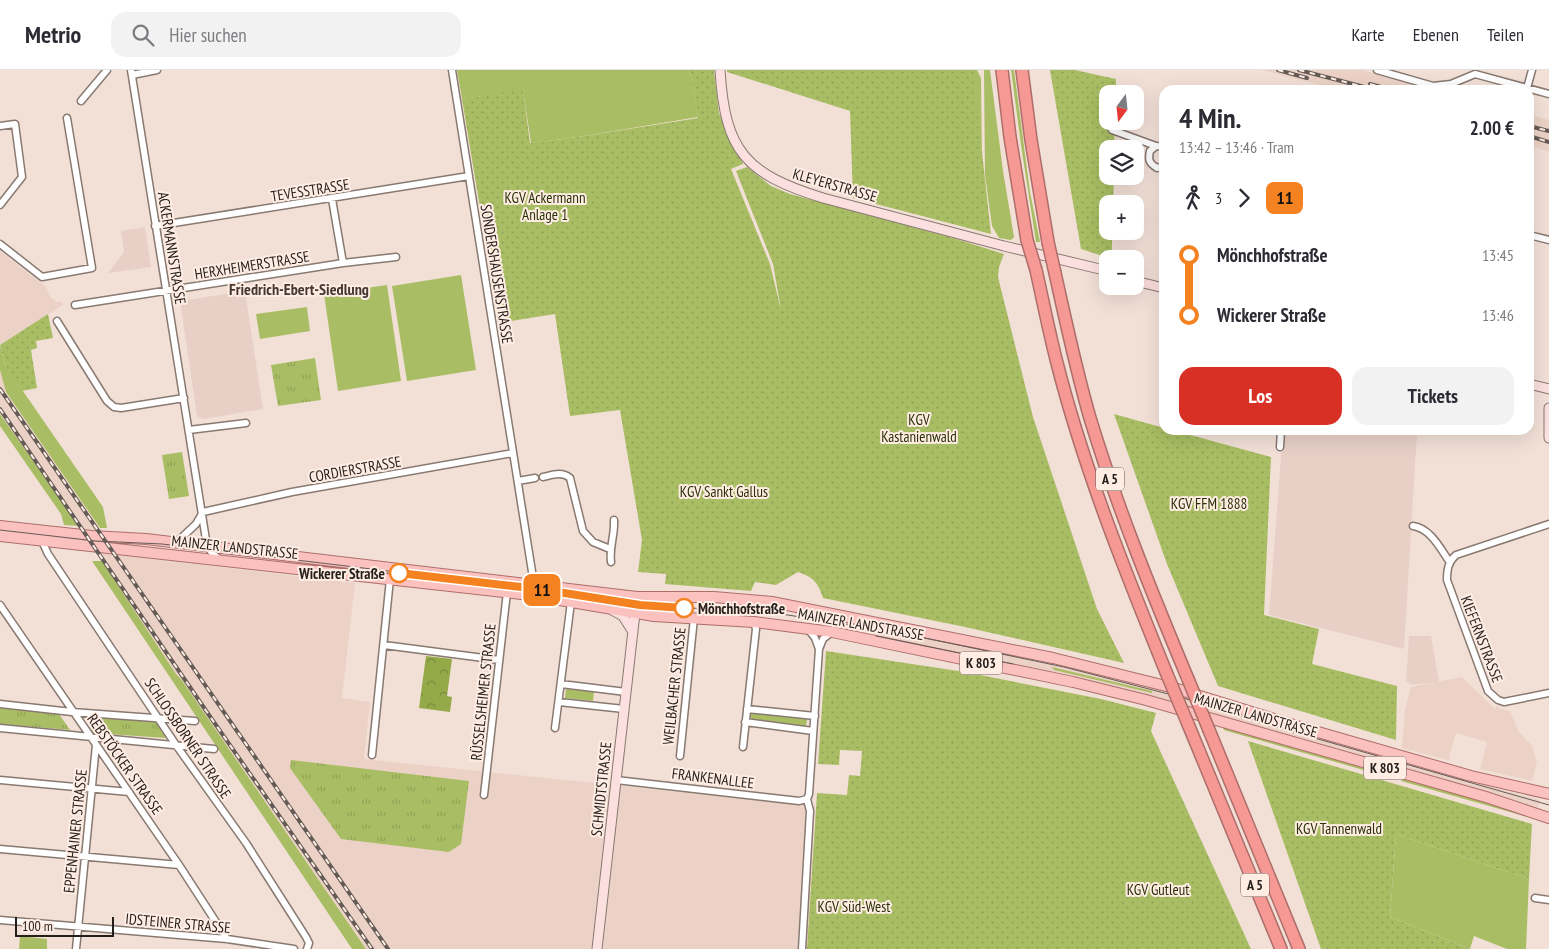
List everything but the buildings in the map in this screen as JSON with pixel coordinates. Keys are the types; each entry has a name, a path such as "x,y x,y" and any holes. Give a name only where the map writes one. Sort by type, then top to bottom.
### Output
{"highway":[{"name":"A 5","path":"1002,70 1010,137 1027,240 1036,270 1057,364 1099,500 1136,598 1281,949"},
{"name":"A 5","path":"1022,70 1031,140 1048,242 1071,347 1090,418 1111,483 1148,582 1298,949"}],"main road":[{"name":"MAINZER LANDSTRASSE","path":"0,526 92,536 177,542 615,594 657,597 714,597 772,602 1052,658 1174,688 1330,736 1471,776 1549,794"},
{"name":"MAINZER LANDSTRASSE","path":"0,536 507,592 664,617 754,622 832,632 1129,695 1486,797 1549,818"}],"street":[{"path":"81,101 107,70"},
{"path":"132,73 157,70"},
{"name":"SONDERSHAUSENSTRASSE","path":"452,70 534,584"},
{"name":"KLEYERSTRASSE","path":"720,70 723,108 733,138 752,164 774,180 794,189 823,198 1015,249 1099,269"},
{"path":"1377,70 1397,73 1430,85"},
{"path":"1528,85 1532,70"},
{"path":"1446,85 1472,72 1516,85"},
{"name":"ACKERMANNSTRASSE","path":"132,73 207,546"},
{"path":"1534,90 1549,94"},
{"path":"0,244 42,276 92,268 67,118"},
{"path":"0,126 15,124 22,177 0,205"},
{"path":"1112,130 1159,147"},
{"path":"1159,147 1150,151 1148,159 1151,164 1159,167"},
{"name":"TEVESSTRASSE","path":"156,226 469,176"},
{"path":"332,199 343,263"},
{"path":"1534,236 1549,240"},
{"name":"HERXHEIMERSTRASSE","path":"75,306 343,263 396,257"},
{"path":"1144,283 1159,287"},
{"path":"57,321 107,401 114,408 126,408 184,398"},
{"path":"1534,385 1549,389"},
{"path":"1549,408 1549,438"},
{"path":"189,430 246,423"},
{"path":"1280,447 1281,435"},
{"name":"CORDIERSTRASSE","path":"202,512 292,492 513,453"},
{"path":"542,476 561,473 570,478 583,531 593,542 610,549"},
{"path":"518,481 535,478"},
{"path":"177,542 196,524 202,512"},
{"path":"611,562 610,549 614,533 614,520"},
{"path":"1413,526 1421,527 1430,535 1450,561 1456,556 1549,524"},
{"name":"SCHLOSSBORNER STRASSE","path":"42,541 48,554 176,745 246,843 306,937 309,944 307,949"},
{"path":"196,559 204,552 207,546 223,562"},
{"name":"KIEFERNSTRASSE","path":"1450,561 1447,580 1488,691 1498,700 1504,702 1549,693"},
{"path":"372,756 390,579"},
{"name":"RÜSSELSHEIMER STRASSE","path":"484,795 507,592"},
{"path":"615,594 628,600 635,613 640,605 657,597"},
{"path":"555,728 571,602"},
{"name":"REBSTÖCKER STRASSE","path":"0,605 179,865 227,939"},
{"path":"608,609 623,616 633,633"},
{"name":"SCHMIDTSTRASSE","path":"597,949 635,613"},
{"name":"WEILBACHER STRASSE","path":"680,756 694,618"},
{"path":"743,747 756,630 754,622"},
{"path":"802,949 810,811 807,799 809,794 815,716 818,649 815,638 808,629"},
{"path":"818,649 823,639 832,632"},
{"path":"384,646 499,660"},
{"path":"561,684 626,692"},
{"path":"559,702 624,710"},
{"path":"0,704 72,712 195,721"},
{"path":"747,709 815,716"},
{"path":"745,722 813,731"},
{"path":"0,728 214,749"},
{"name":"EPPENHAINER STRASSE","path":"76,949 96,746"},
{"path":"0,780 129,792"},
{"name":"FRANKENALLEE","path":"616,780 799,801 807,799"},
{"path":"0,849 179,865"},
{"path":"1535,898 1549,900"},
{"name":"IDSTEINER STRASSE","path":"0,920 77,928 227,939 259,947 294,949"}],"shaded area":[{"path":"1262,70 1362,70 1418,85 1319,85"},
{"path":"1534,116 1549,120 1549,152 1534,147"},
{"path":"145,227 151,267 108,273 124,252 121,231"},
{"path":"0,251 46,287 50,297 57,302 62,302 63,305 0,345"},
{"path":"245,291 263,409 203,419 197,416 180,301"},
{"path":"0,370 6,392 118,555 355,583 342,698 370,702 364,759 815,806 807,949 366,949 176,674 79,526 0,415"},
{"path":"1283,435 1417,435 1404,649 1269,615"},
{"path":"823,615 927,636 1128,682 1129,680 1452,776 1540,800 1538,807 1220,716 822,626"},
{"path":"1409,636 1431,636 1439,682 1409,685 1409,682 1406,682"},
{"path":"1462,677 1495,709 1497,706 1500,709 1510,711 1519,732 1532,746 1537,762 1532,781 1480,769 1487,742 1456,733 1449,757 1451,761 1402,748 1405,710 1411,687"}],"green space":[{"path":"457,70 688,70 692,77 698,117 531,143 523,90 462,99"},
{"path":"688,70 714,70 719,113 743,164 731,169 770,264 781,310 773,264 736,171 747,167 771,186 790,194 953,238 1004,254 999,267 998,277 1033,417 1097,609 1124,663 965,627 823,598 814,581 798,572 776,585 755,582 751,591 665,584 666,574 638,572 642,540 620,410 570,416 555,314 499,323 462,99 523,89 530,143 578,137 698,118 692,78"},
{"path":"727,70 973,70 991,234 853,198 850,111 727,72"},
{"path":"968,70 977,70 981,78 982,164"},
{"path":"984,70 990,70 1014,237 1011,240 999,238 992,226 985,175"},
{"path":"1011,70 1014,70 1030,192 1040,242 1036,242"},
{"path":"1050,70 1075,70 1116,79 1116,85 1099,85 1099,130 1115,130 1114,140 1099,140 1099,185 1114,185 1113,195 1099,195 1099,240 1112,240 1112,250 1099,250 1099,255 1081,249"},
{"path":"461,275 476,370 407,381 392,286"},
{"path":"387,285 401,381 338,391 324,294"},
{"path":"307,307 310,331 260,339 256,314"},
{"path":"48,314 53,338 36,341 37,348 31,350 37,388 22,391 5,365 0,345"},
{"path":"0,345 5,365 103,507 107,528 100,528 6,392 0,370"},
{"path":"315,358 321,400 278,406 271,365"},
{"path":"0,414 79,526 64,525 61,514 0,426"},
{"name":"KGV FFM 1888","path":"1114,414 1159,427 1159,435 1190,435 1271,457 1264,615 1319,629 1312,664 1397,686 1396,740 1218,686 1167,564"},
{"path":"182,452 189,496 169,499 162,455"},
{"path":"92,561 102,561 176,674 366,949 352,949"},
{"path":"826,651 965,672 1101,699 1156,713 1151,731 1251,949 807,949 817,793 847,795 849,775 860,776 862,751 840,750 839,765 818,764"},
{"path":"426,656 452,659 447,696 452,697 450,712 419,708"},
{"path":"1052,667 1152,691 1152,693 1054,670"},
{"path":"566,689 594,691 593,701 565,698"},
{"path":"0,708 59,714 70,730 0,724"},
{"path":"754,711 804,717 807,720 806,726 803,728 753,722 750,716"},
{"path":"89,717 158,722 166,738 93,733 88,722"},
{"path":"1221,724 1394,775 1395,779 1227,731 1224,730"},
{"name":"KGV Tannenwald","path":"1248,741 1532,824 1529,879 1396,834 1390,917 1470,949 1321,949"},
{"path":"291,760 469,781 461,844 449,852 341,839 290,768"},
{"path":"1403,778 1539,818 1538,820 1401,781"},
{"path":"1396,834 1529,879 1526,949 1507,949 1474,936 1470,949 1390,917"},
{"path":"20,936 47,939 47,949 19,949"}],"tram line":[{"path":"0,530 96,541 162,544 539,589 640,605 775,613 896,632 1064,667 1180,697 1276,727 1549,805"},
{"name":"11","path":"399,573 539,589 640,605 684,608"},
{"path":"876,636 1013,664"}],"railway":[{"path":"1278,70 1307,78"},
{"path":"1299,70 1357,85"},
{"path":"1534,127 1549,131"},
{"path":"1534,138 1549,142"},
{"path":"0,389 388,949"},
{"path":"0,409 372,949"}],"place":[{"name":"Wickerer Straße","path":"399,573"},
{"name":"Mönchhofstraße","path":"684,608"}],"district":[{"name":"Friedrich-Ebert-Siedlung","path":"299,289"}],"park label":[{"name":"KGV Ackermann Anlage 1","path":"545,206"},
{"name":"KGV Kastanienwald","path":"919,428"},
{"name":"KGV Sankt Gallus","path":"724,491"},
{"name":"KGV Gutleut","path":"1158,889"},
{"name":"KGV Süd-West","path":"854,906"}]}
